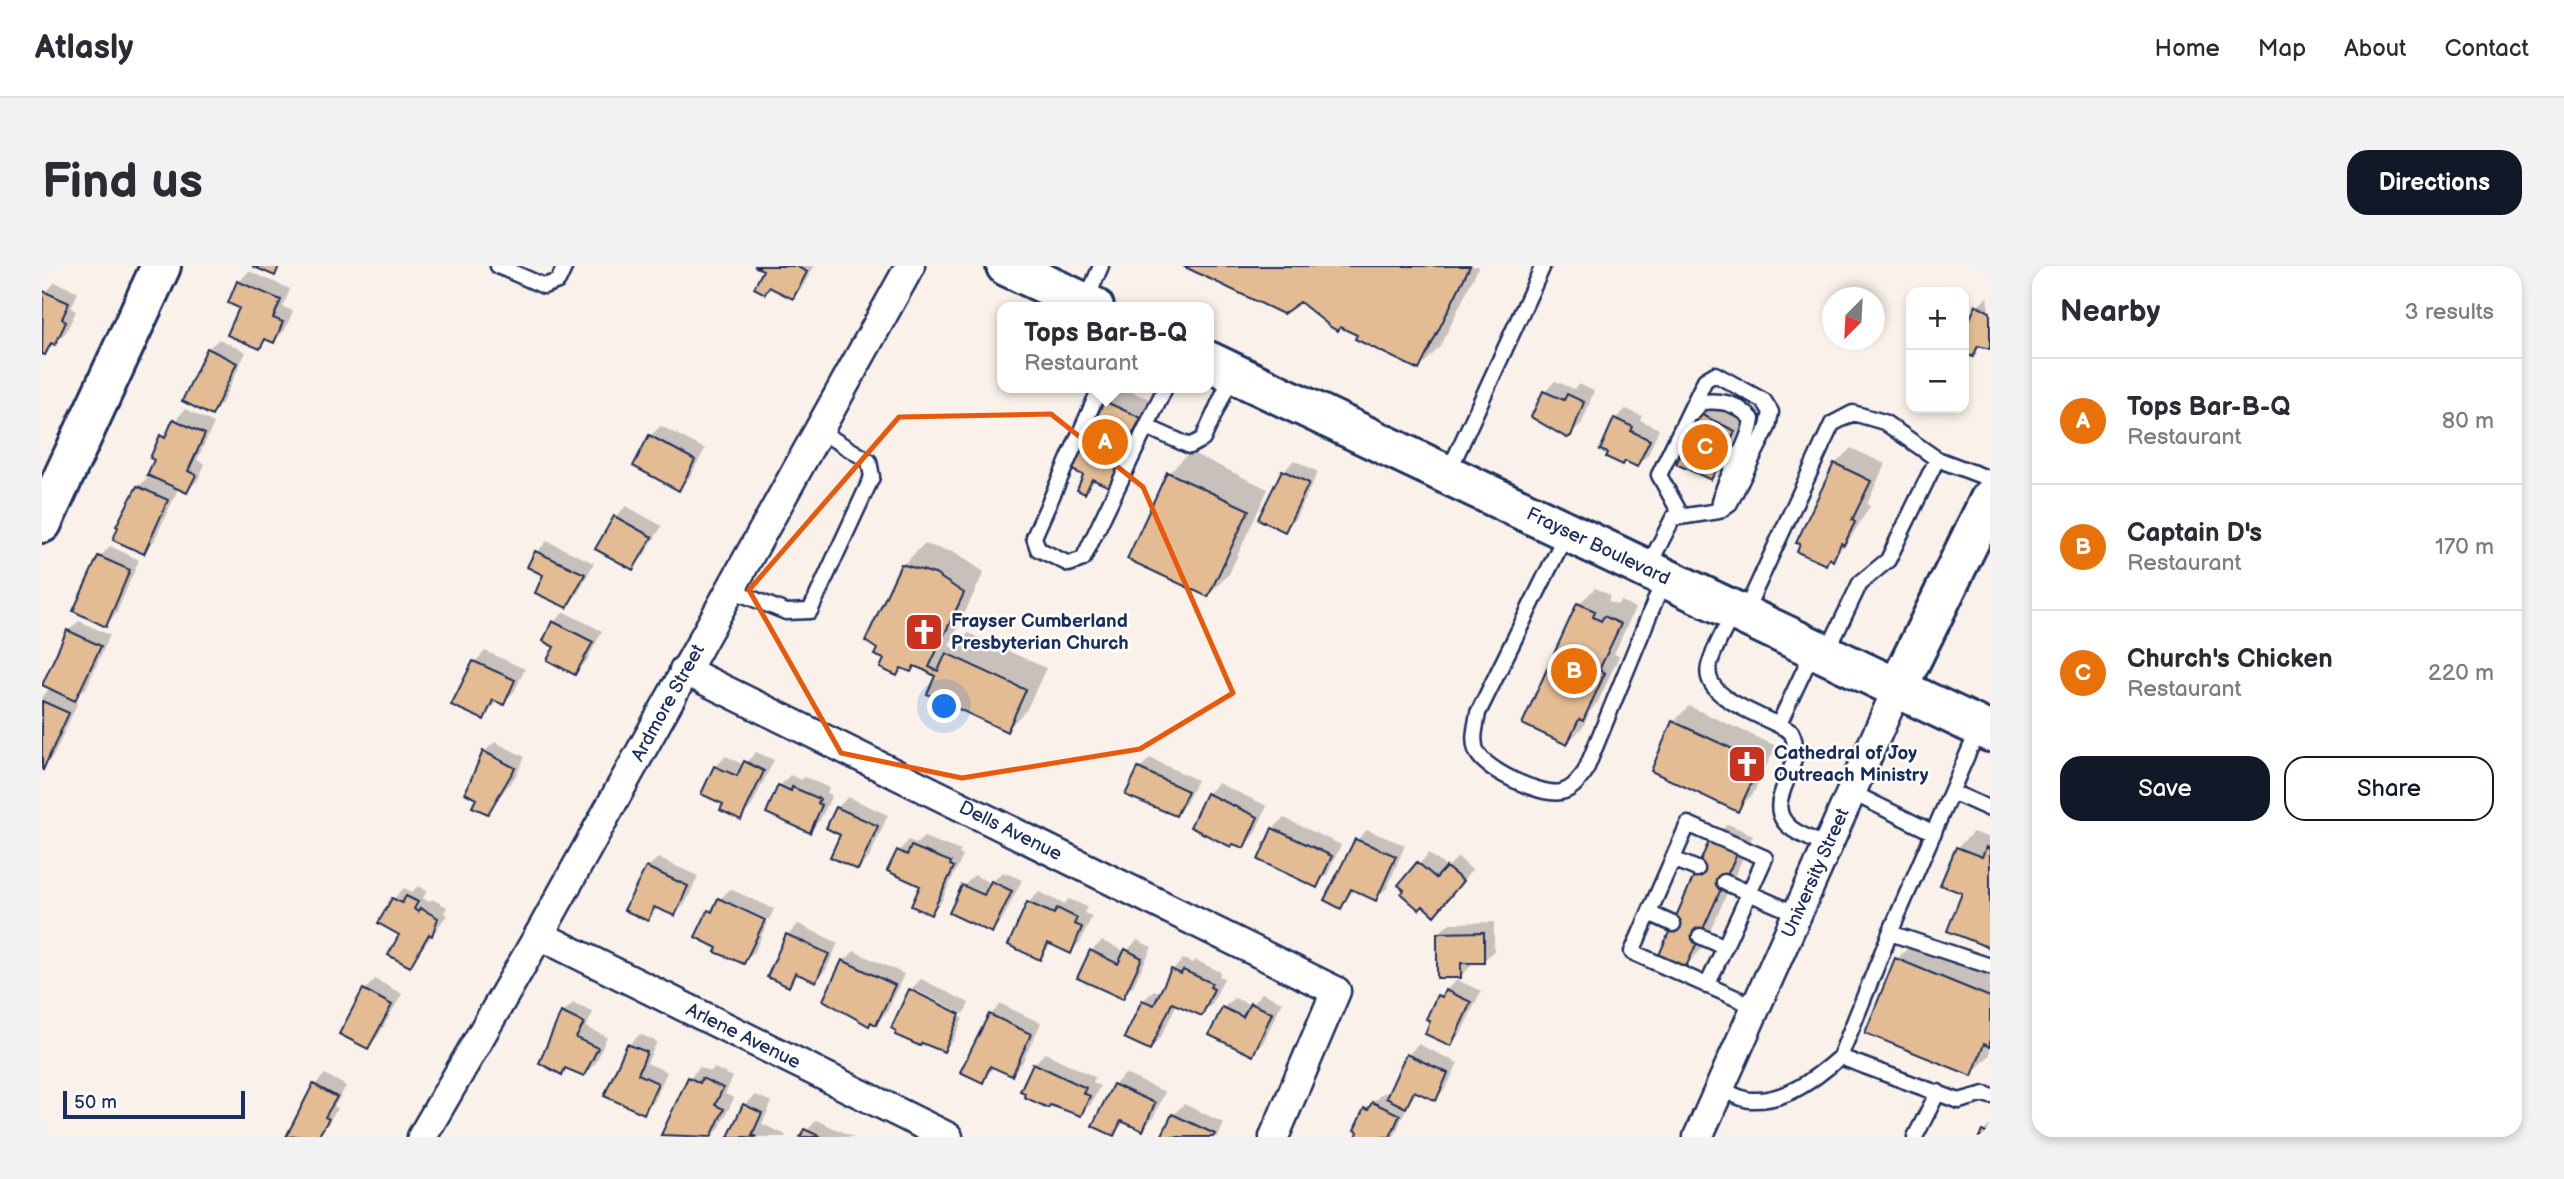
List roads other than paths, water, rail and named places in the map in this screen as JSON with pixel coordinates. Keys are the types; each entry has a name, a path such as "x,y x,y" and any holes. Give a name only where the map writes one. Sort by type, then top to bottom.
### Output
{"main road":[{"path":"42,523 161,266"},
{"path":"1006,266 1083,302"},
{"name":"Frayser Boulevard","path":"1220,367 1985,729"},
{"name":"University Street","path":"1898,687 1986,519"}],"street":[{"name":"Ardmore Street","path":"422,1137 539,935 910,266"},
{"name":"Dells Avenue","path":"684,670 1336,991 1274,1137"},
{"name":"University Street","path":"1698,1137 1898,687"},
{"name":"Arlene Avenue","path":"539,935 948,1137"}],"lane":[{"path":"498,266 544,286 558,281 565,266"},
{"path":"1090,302 1101,266"},
{"path":"1447,474 1542,268"},
{"path":"1214,392 1220,367"},
{"path":"1567,531 1478,713 1474,736 1477,753 1487,764 1508,777 1542,791 1559,792 1573,787 1585,772 1656,573 1667,527 1681,515 1719,511 1730,503 1768,427 1771,412 1764,401 1715,374 1704,380 1659,475 1662,485 1681,515"},
{"path":"1099,393 1034,537 1038,549 1069,564 1083,559 1163,393"},
{"path":"1147,427 1190,446 1203,439 1214,393"},
{"path":"1662,485 1688,430 1692,415 1701,402 1722,400 1740,407 1752,419 1750,436 1719,496 1719,511"},
{"path":"1827,846 1793,830 1781,818 1778,809 1797,755 1791,732 1726,699 1713,689 1708,678 1710,664 1739,612 1832,424 1853,413 1885,422 1937,460 1990,479"},
{"path":"729,589 786,612 810,611 872,477 869,461 818,430"},
{"path":"1779,724 1860,583 1888,560 1937,460"},
{"path":"1720,1088 1749,1100 1780,1096 1814,1080 1840,1057 1890,933 1952,792 1985,729"},
{"path":"1851,792 1934,833"},
{"path":"1952,792 1990,809"},
{"path":"1707,986 1765,858 1688,824 1632,952 1707,986 1755,1007"},
{"path":"1673,859 1697,869"},
{"path":"1724,882 1797,914"},
{"path":"1649,913 1673,924"},
{"path":"1890,933 1990,966"},
{"path":"1700,936 1725,947"},
{"path":"1840,1057 1959,1101 1985,1094 1990,1096"},
{"path":"1915,1137 1938,1092"}],"place":[{"name":"Tops Bar-B-Q","path":"1105,442"},
{"name":"Church's Chicken","path":"1705,447"},
{"name":"Frayser Cumberland Presbyterian Church","path":"924,632"},
{"name":"Captain D's","path":"1574,671"},
{"name":"Cathedral of Joy Outreach Ministry","path":"1747,764"}]}
